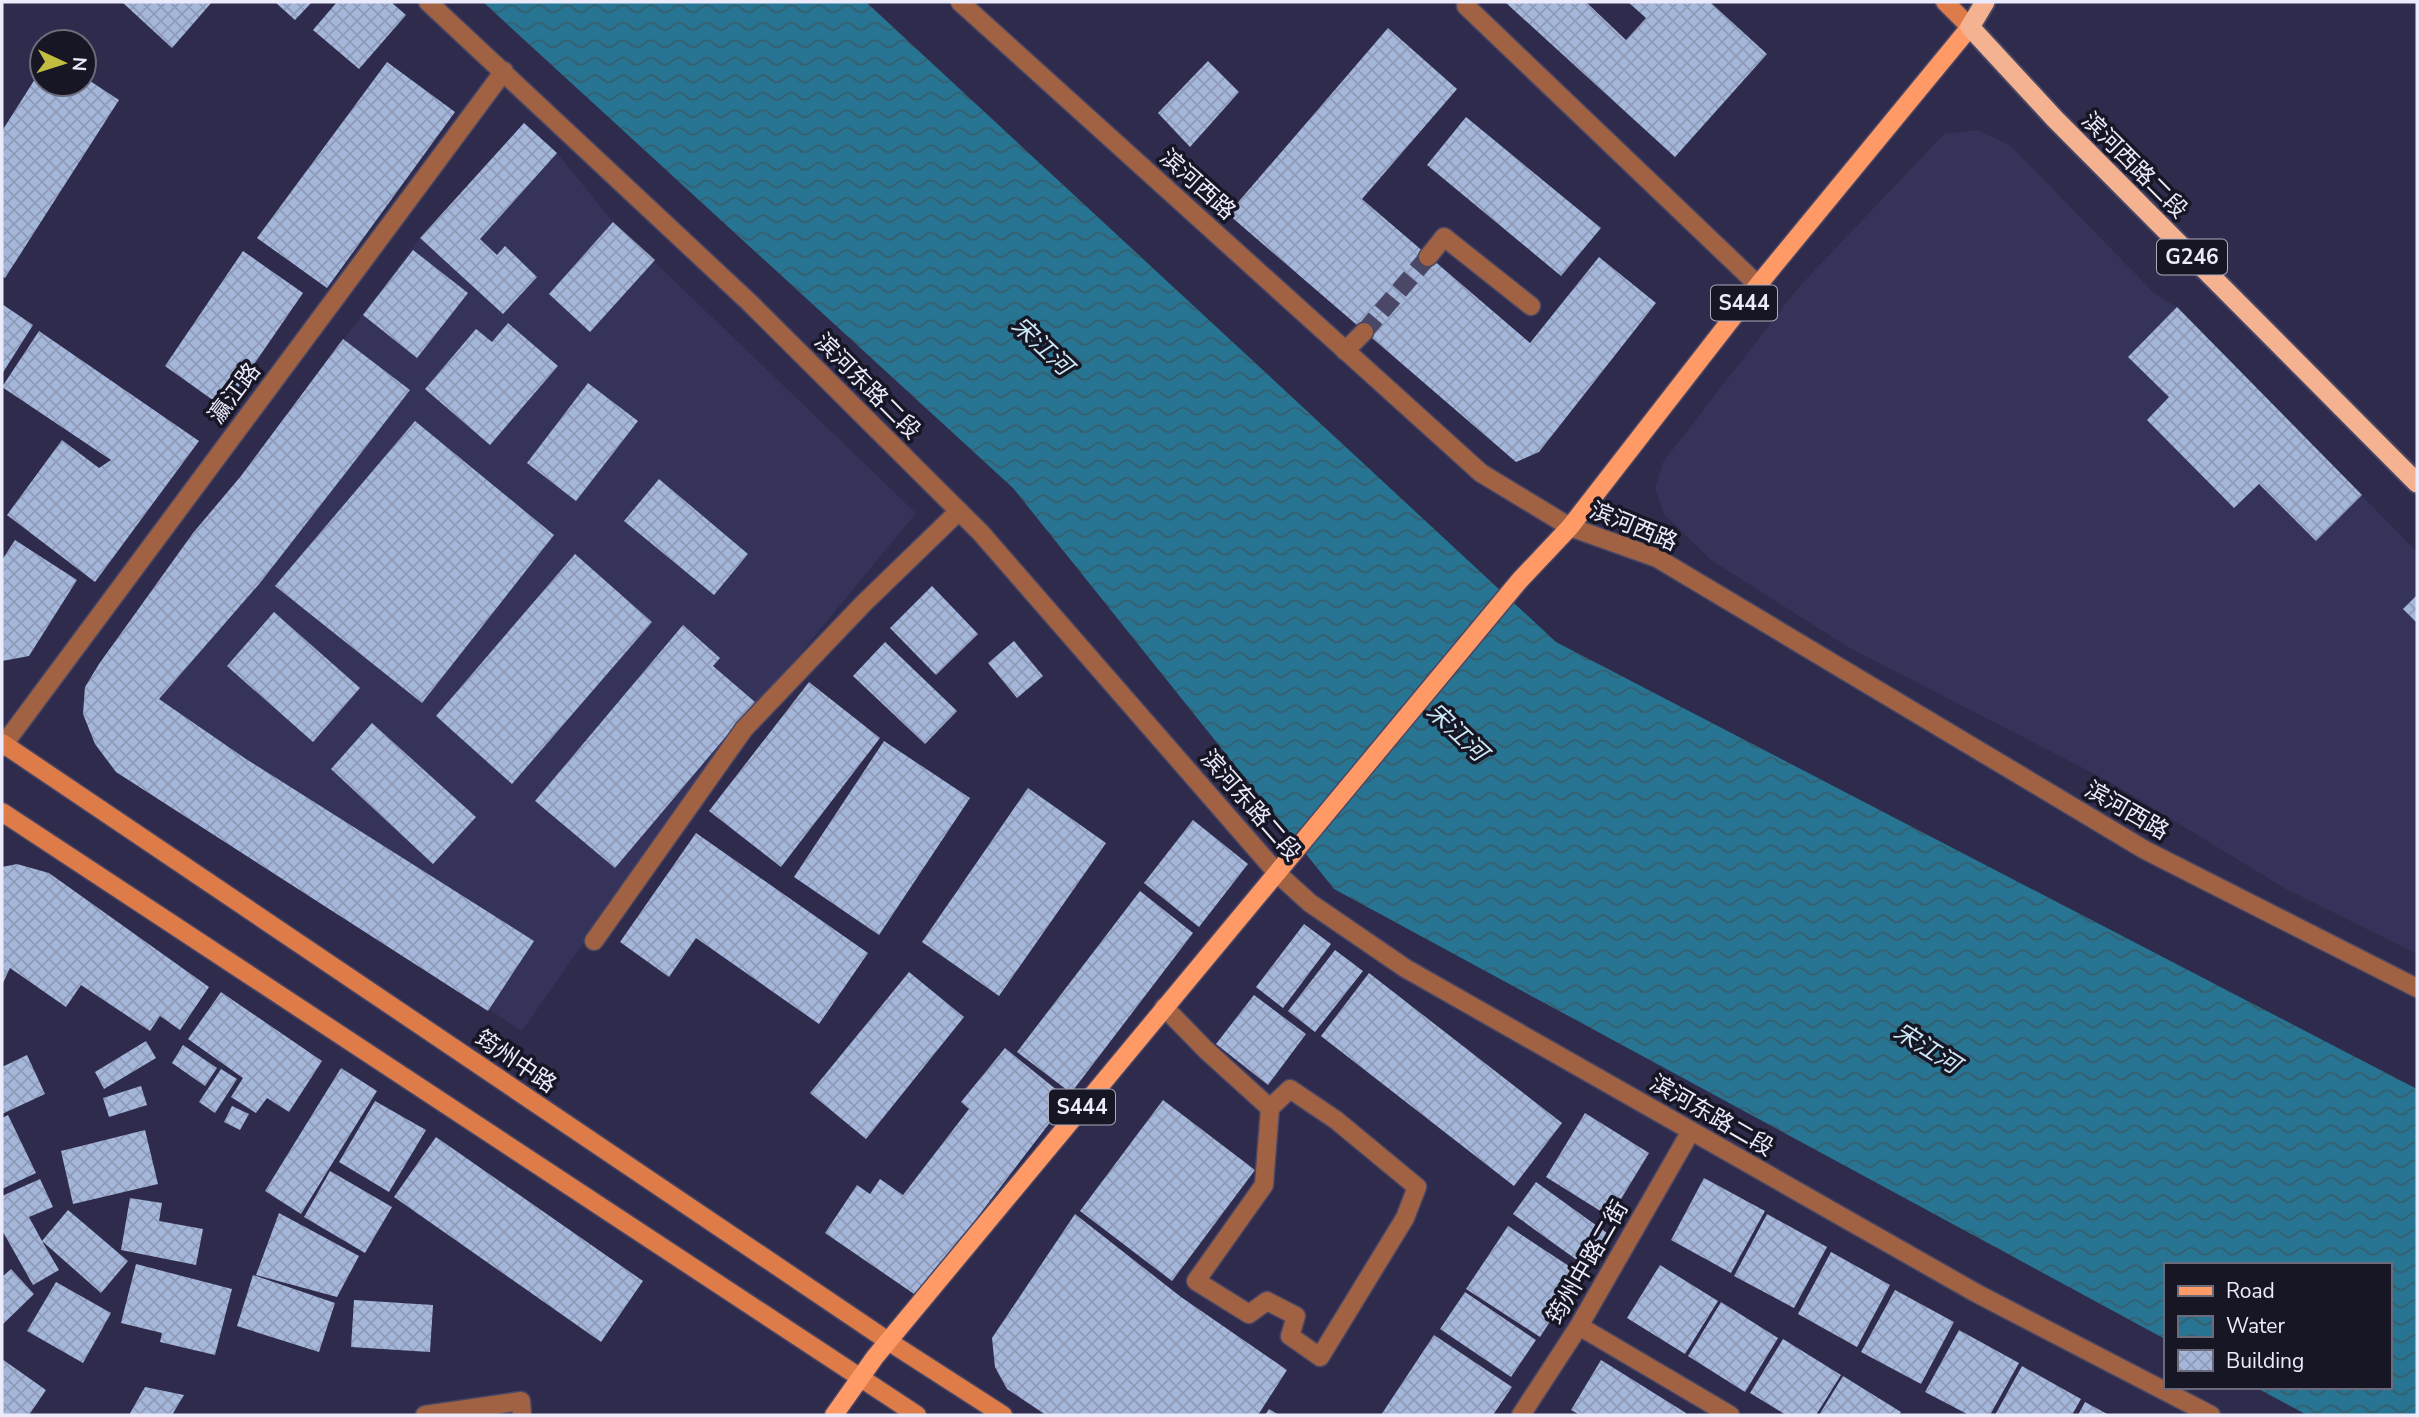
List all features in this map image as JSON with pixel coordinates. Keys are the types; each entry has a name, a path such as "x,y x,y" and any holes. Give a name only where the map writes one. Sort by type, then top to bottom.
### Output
{"highway":[{"path":"1970,27 1984,2"},
{"name":"滨河西路二段","path":"1970,27 2055,119 2417,483"}],"main road":[{"path":"1945,2 1970,27"},
{"name":"S444","path":"834,1415 888,1341 1164,1007 1278,874 1520,580 1570,527 1758,285 1970,27"},
{"name":"筠州中路","path":"2,745 888,1341 1003,1415"},
{"path":"2,812 917,1415"}],"street":[{"name":"滨河东路二段","path":"428,2 750,303 959,510 1278,874 1310,903 1405,968 1976,1293 2211,1415"},
{"name":"滨河西路","path":"960,2 1481,473 1570,527 1657,558 2145,850 2417,988"},
{"path":"1466,6 1758,285"},
{"name":"瀛江路","path":"2,745 504,71"},
{"path":"1428,257 1444,237 1531,306"},
{"path":"1345,351 1364,332"},
{"path":"594,941 744,729 863,604 959,510"},
{"path":"1164,1007 1206,1050 1270,1108"},
{"path":"1290,1090 1336,1120 1416,1187 1405,1218 1320,1357 1290,1336 1296,1317 1267,1301 1249,1314 1196,1281 1264,1185 1270,1108 1290,1090"},
{"name":"筠州中路二街","path":"1521,1415 1579,1326 1692,1131"},
{"path":"1579,1326 1730,1415"},
{"path":"425,1415 521,1401 522,1415"}],"shaded area":[{"path":"524,123 557,153 613,222 916,513 701,774 522,1031 273,870 99,664 193,533 241,476 420,238"},
{"path":"1978,130 2011,146 2155,294 2177,307 2417,552 2417,954 2286,889 2112,783 1848,647 1711,560 1664,514 1655,488 1663,462 1798,288 1944,134"}],"water":[{"name":"宋江河","path":"483,2 866,2 1556,642 2417,1089 2417,1415 2307,1415 2259,1389 2391,1389 2391,1263 2164,1263 2164,1338 1334,889 1013,488"}],"building":[{"path":"122,2 212,2 172,48"},
{"path":"275,2 312,2 295,20"},
{"path":"337,2 391,2 406,15 359,69 313,30"},
{"path":"1505,2 1586,2 1626,40 1646,18 1628,2 1710,2 1767,54 1675,157"},
{"path":"1388,28 1457,89 1362,199 1530,343 1599,257 1656,303 1539,452 1516,462 1228,214"},
{"path":"1208,61 1239,92 1190,147 1158,113"},
{"path":"387,62 455,112 327,288 257,238"},
{"path":"98,86 119,100 5,278 2,276 2,131 28,90 28,98 98,98"},
{"path":"1466,117 1601,228 1561,276 1427,165"},
{"path":"524,123 557,153 480,239 497,255 505,246 537,277 503,314 420,238"},
{"path":"613,222 655,260 590,332 549,294"},
{"path":"413,250 468,293 417,358 363,315"},
{"path":"243,251 303,293 224,408 165,366"},
{"path":"2,304 33,325 2,374"},
{"path":"2177,307 2362,495 2316,541 2259,484 2234,508 2147,420 2169,397 2128,357"},
{"path":"508,323 558,366 490,445 425,389 476,329 492,342"},
{"path":"39,331 199,441 95,582 7,515 62,440 99,468 111,460 2,387"},
{"path":"343,339 410,390 260,583 159,699 246,759 534,941 488,1011 116,772 95,744 83,714 85,687 99,664 193,533 241,476"},
{"path":"588,383 638,421 576,501 527,463"},
{"path":"415,421 554,535 422,703 275,586"},
{"path":"659,479 748,554 714,595 624,521"},
{"path":"15,540 77,580 29,656 2,661 2,560"},
{"path":"575,554 652,622 512,784 436,716"},
{"path":"932,586 978,634 936,675 890,628"},
{"path":"2417,595 2417,623 2403,609"},
{"path":"274,612 360,688 313,742 227,666"},
{"path":"683,625 720,658 713,666 755,702 615,868 535,801"},
{"path":"1014,641 1043,676 1017,698 988,663"},
{"path":"885,642 957,711 925,744 853,676"},
{"path":"809,682 880,738 781,867 709,811"},
{"path":"372,723 476,817 433,864 331,769"},
{"path":"884,741 970,798 879,935 794,877"},
{"path":"1028,788 1106,843 999,996 922,942"},
{"path":"1193,820 1248,864 1199,927 1144,883"},
{"path":"696,833 868,953 819,1024 696,938 669,977 620,942"},
{"path":"17,864 49,873 209,987 180,1030 160,1016 150,1031 81,985 66,1007 10,968 2,985 2,867"},
{"path":"1140,891 1193,933 1071,1093 1017,1052"},
{"path":"1304,924 1331,944 1283,1008 1256,987"},
{"path":"1335,950 1363,971 1315,1032 1288,1011"},
{"path":"909,972 964,1017 866,1139 810,1093"},
{"path":"1369,973 1562,1123 1514,1186 1321,1036"},
{"path":"221,992 322,1061 289,1112 267,1098 256,1113 231,1097 243,1078 188,1039"},
{"path":"1254,995 1306,1034 1268,1085 1216,1044"},
{"path":"146,1041 156,1058 104,1089 95,1072"},
{"path":"183,1045 217,1068 205,1086 172,1063"},
{"path":"1005,1048 1068,1099 917,1296 825,1233 857,1185 870,1194 880,1179 903,1195 969,1109 961,1102"},
{"path":"27,1055 45,1094 2,1114 2,1067"},
{"path":"341,1068 377,1091 301,1214 265,1191"},
{"path":"221,1069 237,1079 215,1113 199,1102"},
{"path":"141,1086 147,1105 109,1117 103,1098"},
{"path":"1163,1100 1255,1170 1172,1281 1080,1211"},
{"path":"375,1101 426,1130 389,1192 339,1162"},
{"path":"232,1106 249,1114 240,1130 224,1122"},
{"path":"1585,1113 1649,1153 1610,1217 1546,1177"},
{"path":"8,1115 36,1173 2,1189 2,1118"},
{"path":"145,1130 158,1184 73,1204 61,1151"},
{"path":"436,1137 643,1281 601,1342 394,1197"},
{"path":"330,1171 392,1207 365,1253 304,1217"},
{"path":"1704,1178 1765,1211 1731,1273 1671,1240"},
{"path":"40,1179 53,1207 29,1217 59,1270 33,1285 3,1232 2,1196"},
{"path":"1536,1182 1611,1236 1588,1268 1513,1214"},
{"path":"130,1198 162,1203 159,1221 203,1229 196,1265 121,1250"},
{"path":"68,1210 128,1261 101,1293 42,1241"},
{"path":"279,1213 359,1256 337,1297 256,1275"},
{"path":"1075,1214 1181,1297 1287,1370 1258,1415 1046,1415 1007,1389 995,1367 992,1338"},
{"path":"1767,1214 1827,1247 1794,1308 1734,1276"},
{"path":"1508,1226 1581,1274 1540,1337 1466,1289"},
{"path":"1831,1252 1890,1285 1857,1347 1798,1314"},
{"path":"136,1264 232,1289 215,1355 160,1342 162,1333 121,1323"},
{"path":"1660,1265 1718,1301 1685,1354 1627,1318"},
{"path":"11,1269 34,1294 2,1325 2,1277"},
{"path":"253,1275 335,1303 319,1352 237,1326"},
{"path":"56,1282 111,1313 83,1363 27,1331"},
{"path":"1895,1290 1954,1322 1921,1384 1861,1352"},
{"path":"1465,1292 1536,1340 1511,1377 1440,1329"},
{"path":"354,1300 433,1305 430,1352 351,1347"},
{"path":"1721,1302 1778,1338 1745,1392 1688,1356"},
{"path":"1959,1330 2019,1363 1990,1415 1969,1415 1925,1392"},
{"path":"1434,1335 1512,1387 1493,1415 1381,1415"},
{"path":"1783,1339 1841,1375 1816,1415 1786,1415 1750,1393"},
{"path":"2,1359 46,1390 29,1415 2,1415"},
{"path":"1601,1360 1686,1413 1685,1415 1580,1415 1571,1410"},
{"path":"2022,1366 2081,1399 2072,1415 1995,1415"},
{"path":"1843,1376 1901,1412 1899,1415 1819,1415"},
{"path":"145,1387 184,1395 172,1415 129,1415"},
{"path":"2085,1402 2109,1415 2078,1415"},
{"path":"1269,1409 1279,1415 1265,1415"}],"tunnel":[{"path":"1364,332 1428,257"}]}
